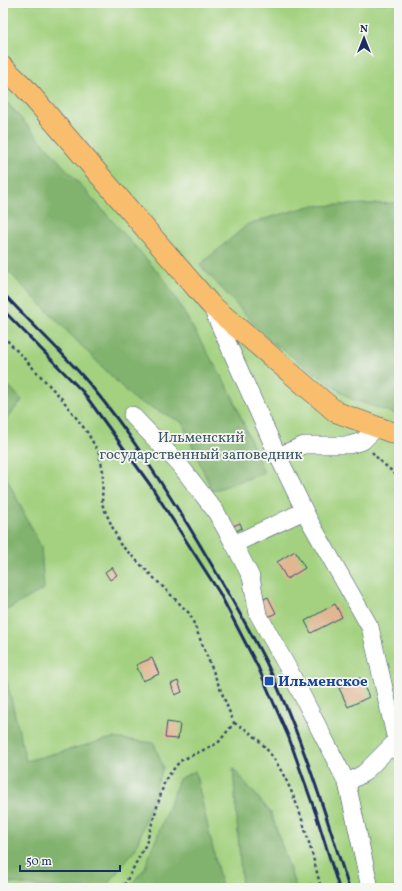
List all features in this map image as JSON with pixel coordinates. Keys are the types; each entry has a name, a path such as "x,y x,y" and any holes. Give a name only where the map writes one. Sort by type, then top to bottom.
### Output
{"main road":[{"path":"3,67 24,86 210,304 336,412 370,434 399,435"}],"street":[{"path":"210,304 304,511 370,626 398,746 364,773 347,783"},
{"path":"132,415 179,464 216,512 251,577 258,614 288,668 347,783 370,888"},
{"path":"278,456 304,445 349,445 370,434"},
{"path":"234,544 304,511"}],"path":[{"path":"3,336 62,399 87,432 99,453 101,465 102,504 120,544 190,614 234,723 244,728 270,751 300,810 321,888"},
{"path":"370,434 380,461 399,476"},
{"path":"121,888 126,882 146,844 165,780 180,761 218,743 234,723"},
{"path":"3,886 25,888"}],"green space":[{"name":"Ильменский государственный заповедник","path":"3,3 399,3 399,888 3,888"},
{"path":"3,98 165,280 231,393 264,473 212,491 182,422 135,400 3,266"},
{"path":"399,203 399,415 351,399 270,341 200,265 248,224 310,206"},
{"path":"3,380 22,400 3,424"},
{"path":"3,471 41,547 44,589 3,612"},
{"path":"3,665 26,761 113,738 154,743 163,767 136,848 105,888 58,888 3,882"},
{"path":"233,768 271,813 296,888 242,888"},
{"path":"195,771 222,888 128,888 145,868 179,779"}],"building":[{"path":"240,523 242,528 227,536 224,530"},
{"path":"295,551 305,568 287,579 277,562"},
{"path":"112,567 117,575 110,580 105,572"},
{"path":"268,597 276,613 266,618 258,602"},
{"path":"335,604 342,617 311,633 305,621"},
{"path":"152,658 159,674 143,681 136,665"},
{"path":"360,678 369,697 348,707 339,688"},
{"path":"178,681 182,692 175,695 171,684"},
{"path":"167,722 180,724 178,739 165,738"}],"railway":[{"path":"3,293 82,375 118,420 177,507 228,593 279,689 312,774 349,888"},
{"path":"3,310 83,392 151,486 219,592 258,667 289,738 316,814 339,888"}],"place":[{"name":"Ильменское","path":"269,681"}]}
